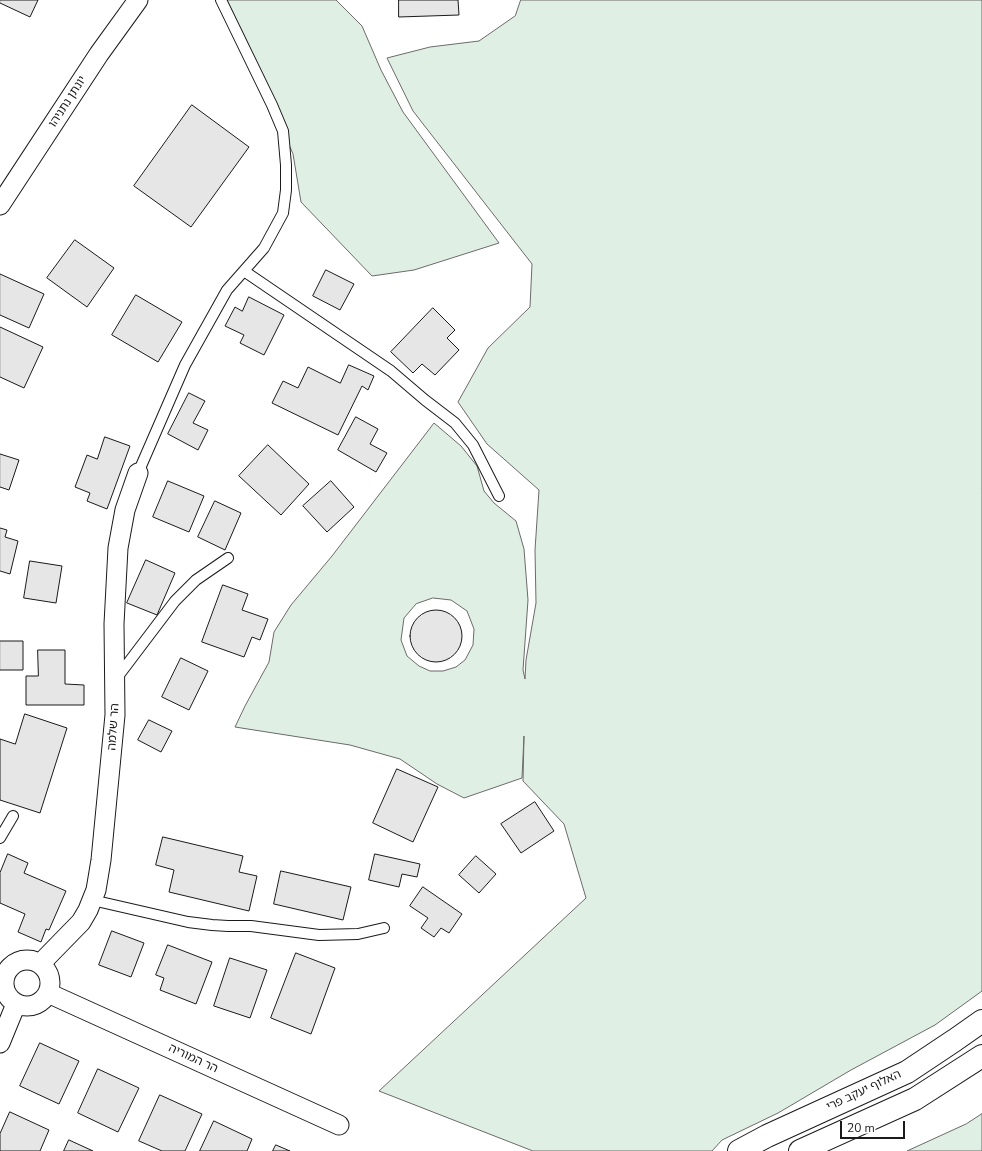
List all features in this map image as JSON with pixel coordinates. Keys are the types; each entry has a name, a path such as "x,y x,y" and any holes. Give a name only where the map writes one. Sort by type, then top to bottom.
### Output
{"street":[{"name":"יונתן נתניהו","path":"0,205 99,54 138,0"},
{"name":"הר שלמה","path":"40,964 80,922 88,910 96,890 101,860 116,715 114,624 118,548 126,510 138,473"},
{"path":"25,960 40,964 50,977 50,985 45,998 32,1006 16,1004 9,997 5,989 3,972 25,960"},
{"name":"הר המוריה","path":"48,993 339,1125"},
{"path":"0,1043 16,1004"},
{"name":"האלוף יעקב פרי","path":"740,1151 767,1136 907,1072 982,1021"},
{"path":"800,1151 915,1099 982,1056"}],"lane":[{"path":"138,473 185,365 228,290 264,248 283,213 286,190 286,165 283,131 221,0"},
{"path":"244,271 391,371 455,423 473,445 499,496"},
{"path":"116,679 175,601 196,580 228,558"},
{"path":"0,838 13,816"},
{"path":"92,900 188,922 212,925 251,926 319,935 358,934 384,928"}],"green space":[{"path":"225,0 336,0 362,26 381,70 403,112 499,243 414,270 372,276 301,202 293,154"},
{"path":"521,0 982,0 982,991 935,1025 851,1070 778,1113 722,1140 712,1151 533,1151 379,1091 586,898 564,824 523,781 524,736 522,778 464,798 437,784 400,759 350,745 235,727 269,662 274,632 291,605 332,556 434,423 461,446 477,466 484,491 494,503 516,521 524,549 528,600 523,670 525,679 526,660 536,603 535,550 539,490 487,444 458,402 488,348 530,307 532,264 413,111 387,58 430,47 479,41 515,16","holes":["433,598 451,600 467,611 474,629 473,645 465,660 456,667 443,671 430,671 419,666 407,656 401,640 404,618 416,604"]},
{"path":"982,1114 982,1151 907,1151 966,1124"}],"building":[{"path":"0,0 38,0 30,17 0,3"},
{"path":"399,0 458,0 459,15 399,17"},
{"path":"192,105 249,147 191,227 134,186"},
{"path":"75,240 114,268 87,307 47,278"},
{"path":"326,270 354,284 340,310 313,296"},
{"path":"0,274 44,294 29,328 0,315"},
{"path":"136,295 182,322 158,362 112,335"},
{"path":"249,297 284,315 264,355 240,343 244,335 225,326 235,307 242,311"},
{"path":"433,308 455,330 447,338 459,350 435,375 422,364 413,373 391,352"},
{"path":"0,327 43,347 24,388 0,377"},
{"path":"349,365 374,376 368,390 362,386 338,435 272,403 283,381 298,388 308,367 340,383"},
{"path":"189,393 205,401 193,423 208,430 198,450 168,434"},
{"path":"356,417 378,429 370,444 387,453 376,472 338,450"},
{"path":"105,437 130,446 107,509 87,501 90,493 75,487 87,455 97,459"},
{"path":"268,445 309,484 281,515 239,476"},
{"path":"0,454 19,460 9,490 0,487"},
{"path":"168,481 204,496 189,532 153,517"},
{"path":"331,481 354,507 327,532 303,506"},
{"path":"215,501 241,513 225,550 198,537"},
{"path":"0,528 7,530 5,537 18,541 10,574 0,571"},
{"path":"146,560 175,573 157,615 127,603"},
{"path":"30,561 62,566 56,603 24,598"},
{"path":"223,585 248,594 242,610 268,619 260,640 252,637 244,657 202,642"},
{"path":"431,610 441,610 450,614 458,622 462,631 462,641 458,650 450,658 441,662 431,662 422,658 414,650 410,641 410,631 414,622 422,614"},
{"path":"0,641 23,641 23,670 0,670"},
{"path":"38,650 65,650 65,684 84,685 84,705 26,705 26,676 38,676"},
{"path":"181,658 208,671 189,710 162,697"},
{"path":"25,714 67,728 40,813 0,800 0,739 15,744"},
{"path":"149,720 172,731 161,752 138,740"},
{"path":"397,769 438,787 413,842 373,823"},
{"path":"535,802 554,831 521,853 501,824"},
{"path":"163,837 243,856 239,872 257,876 249,911 169,892 174,870 156,865"},
{"path":"8,854 28,863 24,873 66,891 49,930 46,929 41,942 18,932 25,914 0,903 0,873"},
{"path":"375,854 420,864 417,877 402,874 399,887 369,880"},
{"path":"476,856 496,874 479,893 459,875"},
{"path":"281,871 351,887 343,920 274,904"},
{"path":"423,887 462,914 449,933 441,928 434,937 421,928 428,918 410,906"},
{"path":"112,931 144,943 131,977 99,965"},
{"path":"168,945 212,962 196,1004 160,990 164,978 156,975"},
{"path":"296,953 335,968 311,1034 271,1018"},
{"path":"230,958 267,970 250,1018 214,1006"},
{"path":"40,1043 79,1061 59,1104 20,1086"},
{"path":"98,1069 139,1088 118,1132 78,1113"},
{"path":"160,1095 202,1114 185,1151 162,1151 139,1141"},
{"path":"10,1112 49,1130 40,1151 0,1151 0,1134"},
{"path":"214,1121 252,1139 247,1151 200,1151"},
{"path":"69,1140 93,1151 64,1151"},
{"path":"276,1145 290,1151 273,1151"}]}
